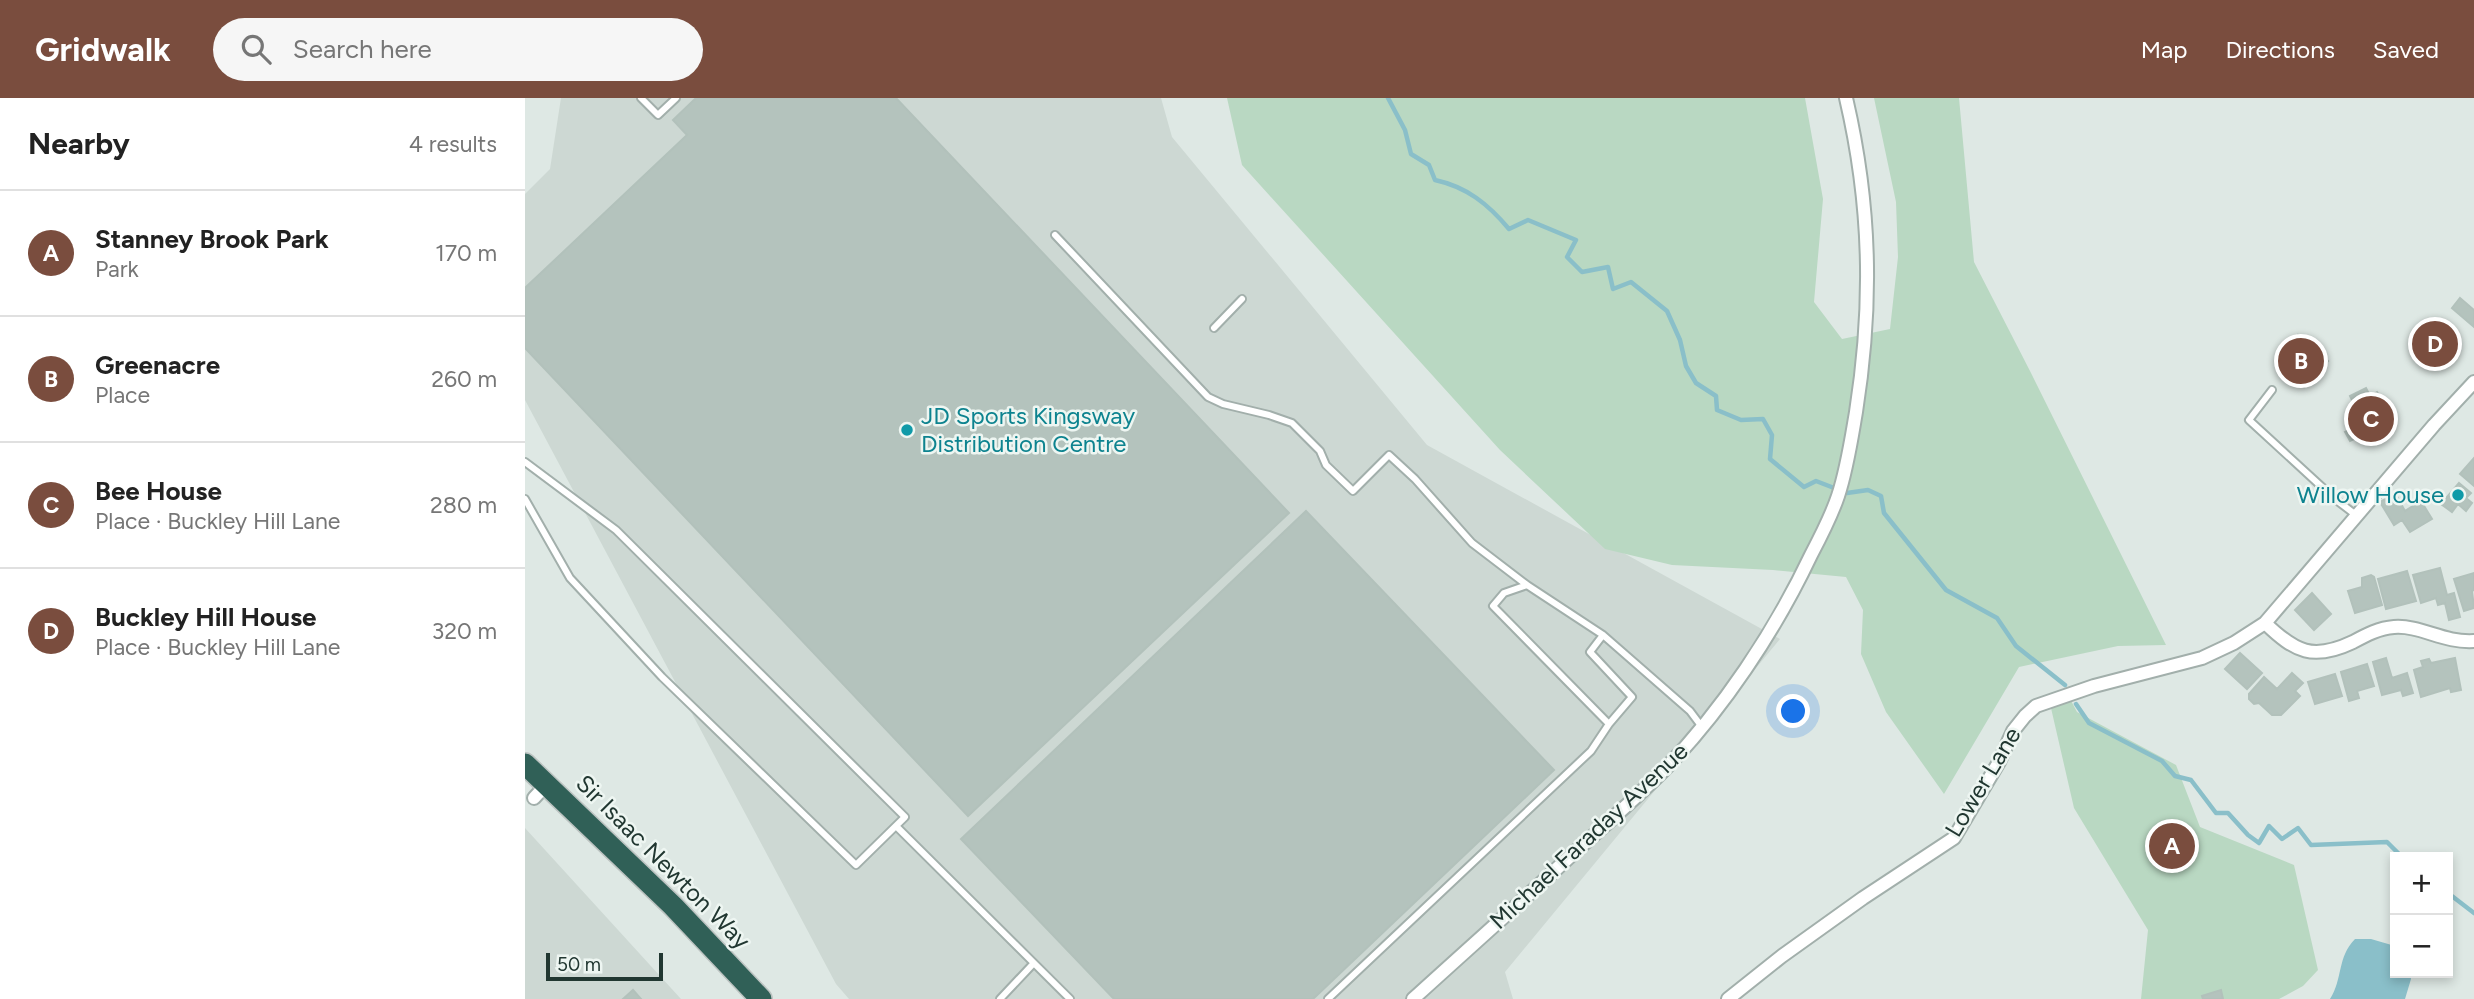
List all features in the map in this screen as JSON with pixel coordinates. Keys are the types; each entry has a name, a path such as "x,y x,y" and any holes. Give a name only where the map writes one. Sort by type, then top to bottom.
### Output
{"highway":[{"name":"Sir Isaac Newton Way","path":"525,764 540,791 673,906 761,999"}],"street":[{"name":"Michael Faraday Avenue","path":"1413,999 1664,771 1702,727 1753,658 1779,616 1837,498 1843,480 1859,393 1868,299 1868,245 1859,151 1846,98"},
{"name":"Lower Lane","path":"1728,999 1863,898 1954,838 1999,762 2013,731 2036,706 2094,686 2202,657 2234,643 2266,623 2434,425 2474,382"},
{"path":"2266,623 2287,643 2312,652 2327,651 2380,629 2395,627 2418,630 2451,641 2474,641"}],"lane":[{"path":"641,98 658,115 676,98"},
{"path":"1055,235 1208,397 1223,404 1292,423 1353,491 1389,455 1415,479 1472,543 1527,585 1603,635 1690,710 1702,727"},
{"path":"1214,328 1243,299"},
{"path":"2272,390 2249,420 2357,516"},
{"path":"525,462 616,530 905,817 856,865 662,677 570,578 525,499"},
{"path":"1527,585 1504,593 1493,606 1609,724"},
{"path":"1328,999 1591,751 1632,697 1590,652 1603,635"},
{"path":"896,826 1070,999"},
{"path":"1000,999 1033,964"}],"shaded area":[{"path":"561,98 1161,98 1172,137 1427,445 1780,639 1505,972 1513,999 849,999 836,984 525,400 525,194 550,169"},
{"path":"525,828 681,999 525,999"}],"green space":[{"path":"1227,98 1805,98 1823,199 1814,302 1842,339 1890,329 1898,257 1896,202 1874,98 1959,98 1974,262 2166,645 2118,646 2019,667 1944,794 1886,712 1861,654 1863,610 1846,577 1672,565 1605,549 1500,450 1242,165"},
{"path":"2069,697 2077,712 2176,765 2200,827 2294,865 2318,970 2303,986 2279,999 2141,999 2148,930 2074,808 2051,708"}],"water":[{"path":"2355,939 2371,939 2390,945 2390,978 2411,978 2405,999 2330,999 2349,946"}],"building":[{"name":"JD Sports Kingsway Distribution Centre","path":"696,98 896,98 1289,513 968,816 525,348 525,288 687,135 673,120"},
{"path":"2460,298 2474,310 2474,327 2452,308"},
{"path":"2448,326 2457,334 2449,342 2455,347 2437,366 2416,347 2432,329 2439,336"},
{"path":"2298,335 2328,361 2304,387 2275,361"},
{"path":"2366,388 2370,396 2377,392 2387,410 2379,414 2384,425 2350,441 2345,432 2363,423 2350,396"},
{"path":"2474,458 2474,486 2460,474"},
{"name":"Willow House","path":"2459,483 2471,493 2466,498 2472,503 2466,511 2458,504 2452,512 2441,504"},
{"path":"2395,493 2405,511 2421,501 2432,519 2410,532 2402,520 2394,525 2380,502"},
{"path":"1306,511 1554,770 1313,999 1114,999 961,839"},
{"path":"2440,568 2447,595 2454,593 2460,617 2449,620 2445,603 2438,605 2436,598 2421,603 2413,575"},
{"path":"2407,571 2416,601 2386,609 2378,579"},
{"path":"2474,573 2474,608 2464,611 2454,579"},
{"path":"2371,575 2374,577 2382,605 2355,613 2348,591 2362,587 2362,578"},
{"path":"2312,593 2331,614 2314,630 2295,610"},
{"path":"2240,653 2262,673 2247,689 2225,669"},
{"path":"2386,658 2392,678 2407,673 2413,693 2403,696 2401,690 2382,695 2373,662"},
{"path":"2455,658 2461,690 2451,692 2450,688 2421,697 2414,670 2423,667 2421,661 2429,659 2431,663"},
{"path":"2367,664 2374,686 2357,691 2359,698 2349,701 2341,672"},
{"path":"2292,673 2303,683 2295,691 2300,696 2281,715 2272,715 2259,703 2254,704 2249,699 2249,694 2264,677 2277,689"},
{"path":"2335,674 2342,696 2315,704 2308,682"},
{"path":"633,990 641,999 623,999"},
{"path":"2221,990 2223,999 2203,999 2202,996"}],"waterway":[{"path":"1388,98 1405,130 1411,154 1429,165 1435,180 1467,192 1493,212 1509,229 1528,220 1576,240 1567,257 1582,272 1608,267 1613,289 1631,282 1667,311 1680,340 1686,366 1696,383 1716,396 1717,410 1741,420 1763,419 1772,435 1770,459 1804,487 1816,481 1847,493 1868,490 1881,496 1884,513 1946,590 1997,618 2016,646 2065,685"},
{"path":"2076,704 2089,723 2162,761 2175,776 2191,780 2216,813 2228,813 2259,843 2269,826 2282,839 2298,828 2311,845 2387,842 2397,852"},
{"path":"2453,897 2474,913"}],"place":[{"name":"Buckley Hill House","path":"2435,344"},
{"name":"Greenacre","path":"2301,361"},
{"name":"Bee House","path":"2371,419"},
{"name":"JD Sports Kingsway Distribution Centre","path":"907,430"},
{"name":"Willow House","path":"2458,495"},
{"name":"Stanney Brook Park","path":"2172,846"}]}
